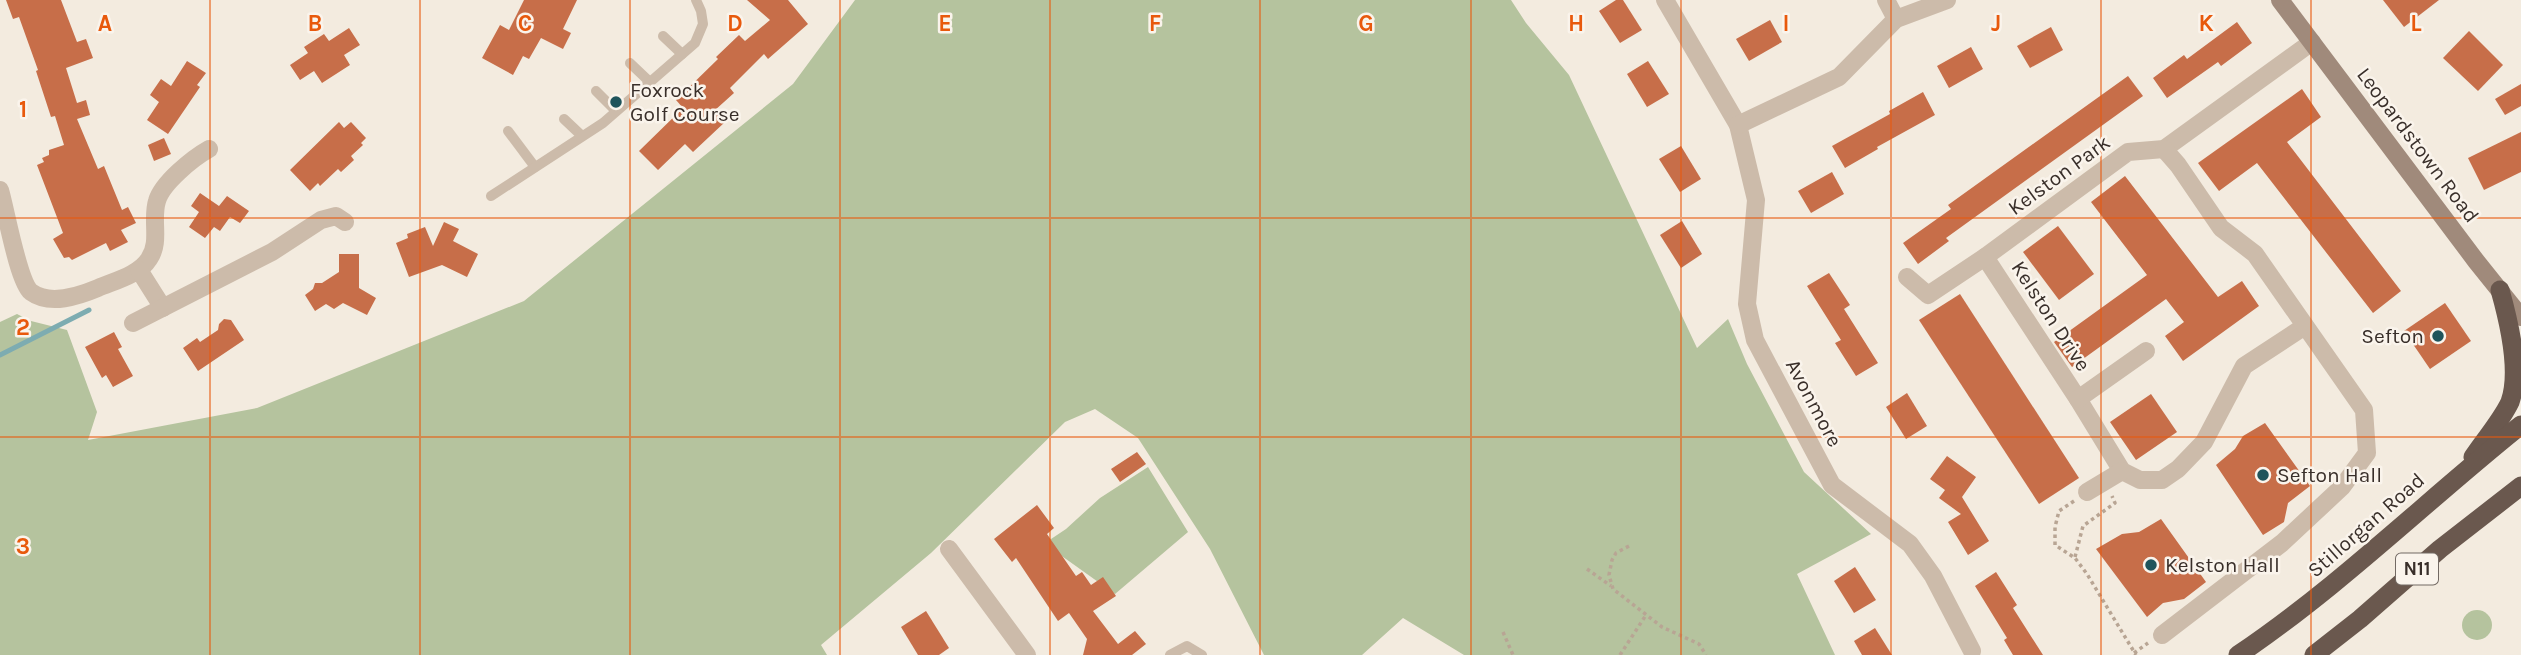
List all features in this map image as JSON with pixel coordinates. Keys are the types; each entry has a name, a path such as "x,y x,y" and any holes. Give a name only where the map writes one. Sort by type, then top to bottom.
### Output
{"highway":[{"path":"2500,290 2521,300"},
{"name":"N11","path":"2462,473 2511,401 2517,364 2500,290"},
{"name":"Stillorgan Road","path":"2238,655 2275,630 2346,573 2521,425"},
{"name":"N11","path":"2314,655 2440,549 2521,486"}],"main road":[{"name":"Leopardstown Road","path":"2280,0 2521,317"}],"street":[{"name":"Avonmore","path":"1665,0 1738,125 1756,200 1746,304 1755,340 1832,485 1910,544 1933,576 1972,650"},
{"path":"1886,0 1896,19"},
{"path":"1738,125 1839,77 1896,19 1947,0"},
{"path":"2162,635 2282,543 2342,486 2367,453 2364,410 2255,254 2221,228 2164,149 2312,42"},
{"path":"0,190 4,217 22,277 30,291 41,296 70,298 139,270 150,259 155,243 157,200 189,161 209,149"},
{"name":"Kelston Park","path":"1907,277 1928,295 1985,257 2128,152 2164,149"},
{"path":"133,323 276,250 321,220 336,216 345,222"},
{"name":"Kelston Drive","path":"1985,257 2122,471"},
{"path":"139,270 163,307"},
{"path":"2087,492 2122,471 2140,480 2162,480 2178,469 2204,442 2244,366 2305,326"},
{"name":"Kelston Drive","path":"2078,399 2146,351"},
{"path":"949,549 1027,655"}],"lane":[{"path":"491,196 616,111 695,43 703,24 697,1"},
{"path":"663,36 682,54"},
{"path":"630,63 650,82"},
{"path":"596,91 616,111"},
{"path":"564,119 582,136"},
{"path":"508,131 535,167"},
{"path":"1170,655 1187,646 1202,655"}],"path":[{"path":"2075,558 2083,526 2115,503 2105,481"},
{"path":"2087,492 2059,512 2055,527 2055,545 2075,558 2087,574 2136,655"},
{"path":"1612,587 1609,575 1612,560 1616,553 1629,546"},
{"path":"1587,569 1662,627 1699,644 1706,655"},
{"path":"1620,655 1646,615"},
{"path":"1503,632 1513,655"}],"green space":[{"name":"Foxrock Golf Course","path":"855,0 1511,0 1526,23 1569,75 1697,348 1728,319 1747,364 1804,472 1871,534 1797,574 1835,655 1464,655 1403,618 1362,655 1264,655 1210,549 1138,438 1095,409 1065,422 931,553 821,645 827,655 0,655 0,322 17,314 31,321 67,330 97,412 88,440 257,408 524,301 793,84"},
{"path":"1148,467 1188,532 1115,594 1052,549 1051,539 1100,498"},
{"path":"2477,610 2488,614 2492,625 2488,636 2477,640 2466,636 2462,625 2466,614"}],"building":[{"path":"6,0 61,0 77,42 86,39 93,58 66,68 77,103 86,100 90,115 77,119 98,169 104,166 122,210 128,207 136,223 121,230 128,242 110,251 106,243 72,260 69,257 64,258 53,239 63,233 37,165 44,162 42,158 49,155 49,150 64,145 55,116 51,117 19,17 13,19"},
{"path":"524,0 577,0 563,29 571,33 563,49 541,38 529,59 523,56 513,75 482,58 500,25 509,30"},
{"path":"747,0 788,0 808,24 768,59 764,54 730,88 734,93 714,111 725,122 693,152 685,144 658,170 639,151 683,108 676,100 739,35 745,41 770,20"},
{"path":"1616,0 1623,0 1642,30 1620,43 1599,11"},
{"path":"2383,0 2439,0 2404,27"},
{"path":"1770,20 1782,42 1749,61 1736,39"},
{"path":"2237,22 2252,43 2221,66 2218,62 2167,98 2153,78 2184,55 2187,59"},
{"path":"2051,27 2063,50 2030,68 2017,46"},
{"path":"349,28 360,45 344,55 350,65 322,83 314,71 300,80 290,65 308,53 304,47 324,34 329,41"},
{"path":"2469,31 2503,65 2478,91 2443,58"},
{"path":"1971,47 1983,69 1949,88 1937,66"},
{"path":"187,61 206,73 197,85 200,87 168,134 147,120 159,102 150,95 161,79 171,86"},
{"path":"1648,61 1669,94 1647,107 1627,74"},
{"path":"2128,76 2143,96 1946,238 1949,241 1918,264 1903,243 1951,209 1948,205"},
{"path":"2521,84 2521,106 2505,115 2495,99"},
{"path":"2302,89 2321,117 2287,142 2401,291 2373,313 2257,163 2219,191 2198,163"},
{"path":"1923,92 1935,115 1845,168 1832,146"},
{"path":"339,122 344,128 351,122 366,138 361,143 363,145 351,156 354,160 341,172 338,169 320,186 318,183 310,191 290,170"},
{"path":"2521,132 2521,172 2484,190 2468,158"},
{"path":"164,138 171,154 154,161 148,145"},
{"path":"1681,146 1701,179 1680,192 1659,159"},
{"path":"1832,172 1844,194 1811,213 1798,191"},
{"path":"2125,176 2218,297 2242,281 2259,306 2183,361 2165,336 2184,322 2166,299 2072,367 2054,342 2147,275 2091,202"},
{"path":"200,193 219,206 227,196 249,211 240,223 230,217 220,231 214,227 205,238 189,227 199,212 191,206"},
{"path":"1682,221 1702,254 1681,268 1660,235"},
{"path":"444,222 459,229 453,241 478,254 467,277 442,265 409,277 396,243 408,238 407,234 425,227 433,246"},
{"path":"2058,226 2094,274 2059,300 2023,252"},
{"path":"339,254 359,254 359,288 376,298 367,315 343,303 334,309 326,304 315,311 305,295 313,289 315,283 322,283 339,272"},
{"path":"1829,273 1850,305 1844,309 1878,363 1856,376 1835,343 1841,340 1807,286"},
{"path":"1960,294 2079,478 2039,504 1919,320"},
{"name":"Sefton","path":"2445,303 2471,341 2430,369 2404,331"},
{"path":"224,319 231,320 244,340 198,371 183,348 197,338 200,342 218,330"},
{"path":"114,332 122,347 118,349 133,376 113,387 106,375 102,378 85,347"},
{"path":"1907,393 1927,426 1906,439 1886,407"},
{"path":"2151,394 2177,432 2136,460 2110,422"},
{"name":"Sefton Hall","path":"2265,423 2310,486 2288,503 2284,522 2263,535 2216,465 2235,449 2243,436"},
{"path":"1137,452 1146,464 1120,482 1111,469"},
{"path":"1947,456 1976,477 1962,497 1989,541 1968,555 1948,522 1961,514 1939,498 1945,490 1930,479"},
{"path":"1037,505 1054,528 1047,534 1076,576 1082,572 1091,585 1103,577 1116,596 1093,611 1118,644 1135,631 1146,644 1132,655 1083,655 1087,639 1069,613 1058,621 1016,558 1012,562 994,539"},
{"name":"Kelston Hall","path":"2161,519 2206,582 2184,599 2163,603 2147,617 2096,549 2122,534 2139,532"},
{"path":"1855,567 1876,600 1854,613 1834,581"},
{"path":"1996,572 2017,605 2013,608 2043,655 2013,655 2004,640 2007,638 1975,586"},
{"path":"926,611 949,648 939,655 918,655 901,627"},
{"path":"1875,628 1892,655 1862,655 1854,641"}],"waterway":[{"path":"0,355 89,310"}],"place":[{"name":"Foxrock Golf Course","path":"616,102"},
{"name":"Sefton","path":"2438,336"},
{"name":"Sefton Hall","path":"2263,475"},
{"name":"Kelston Hall","path":"2151,565"}]}
